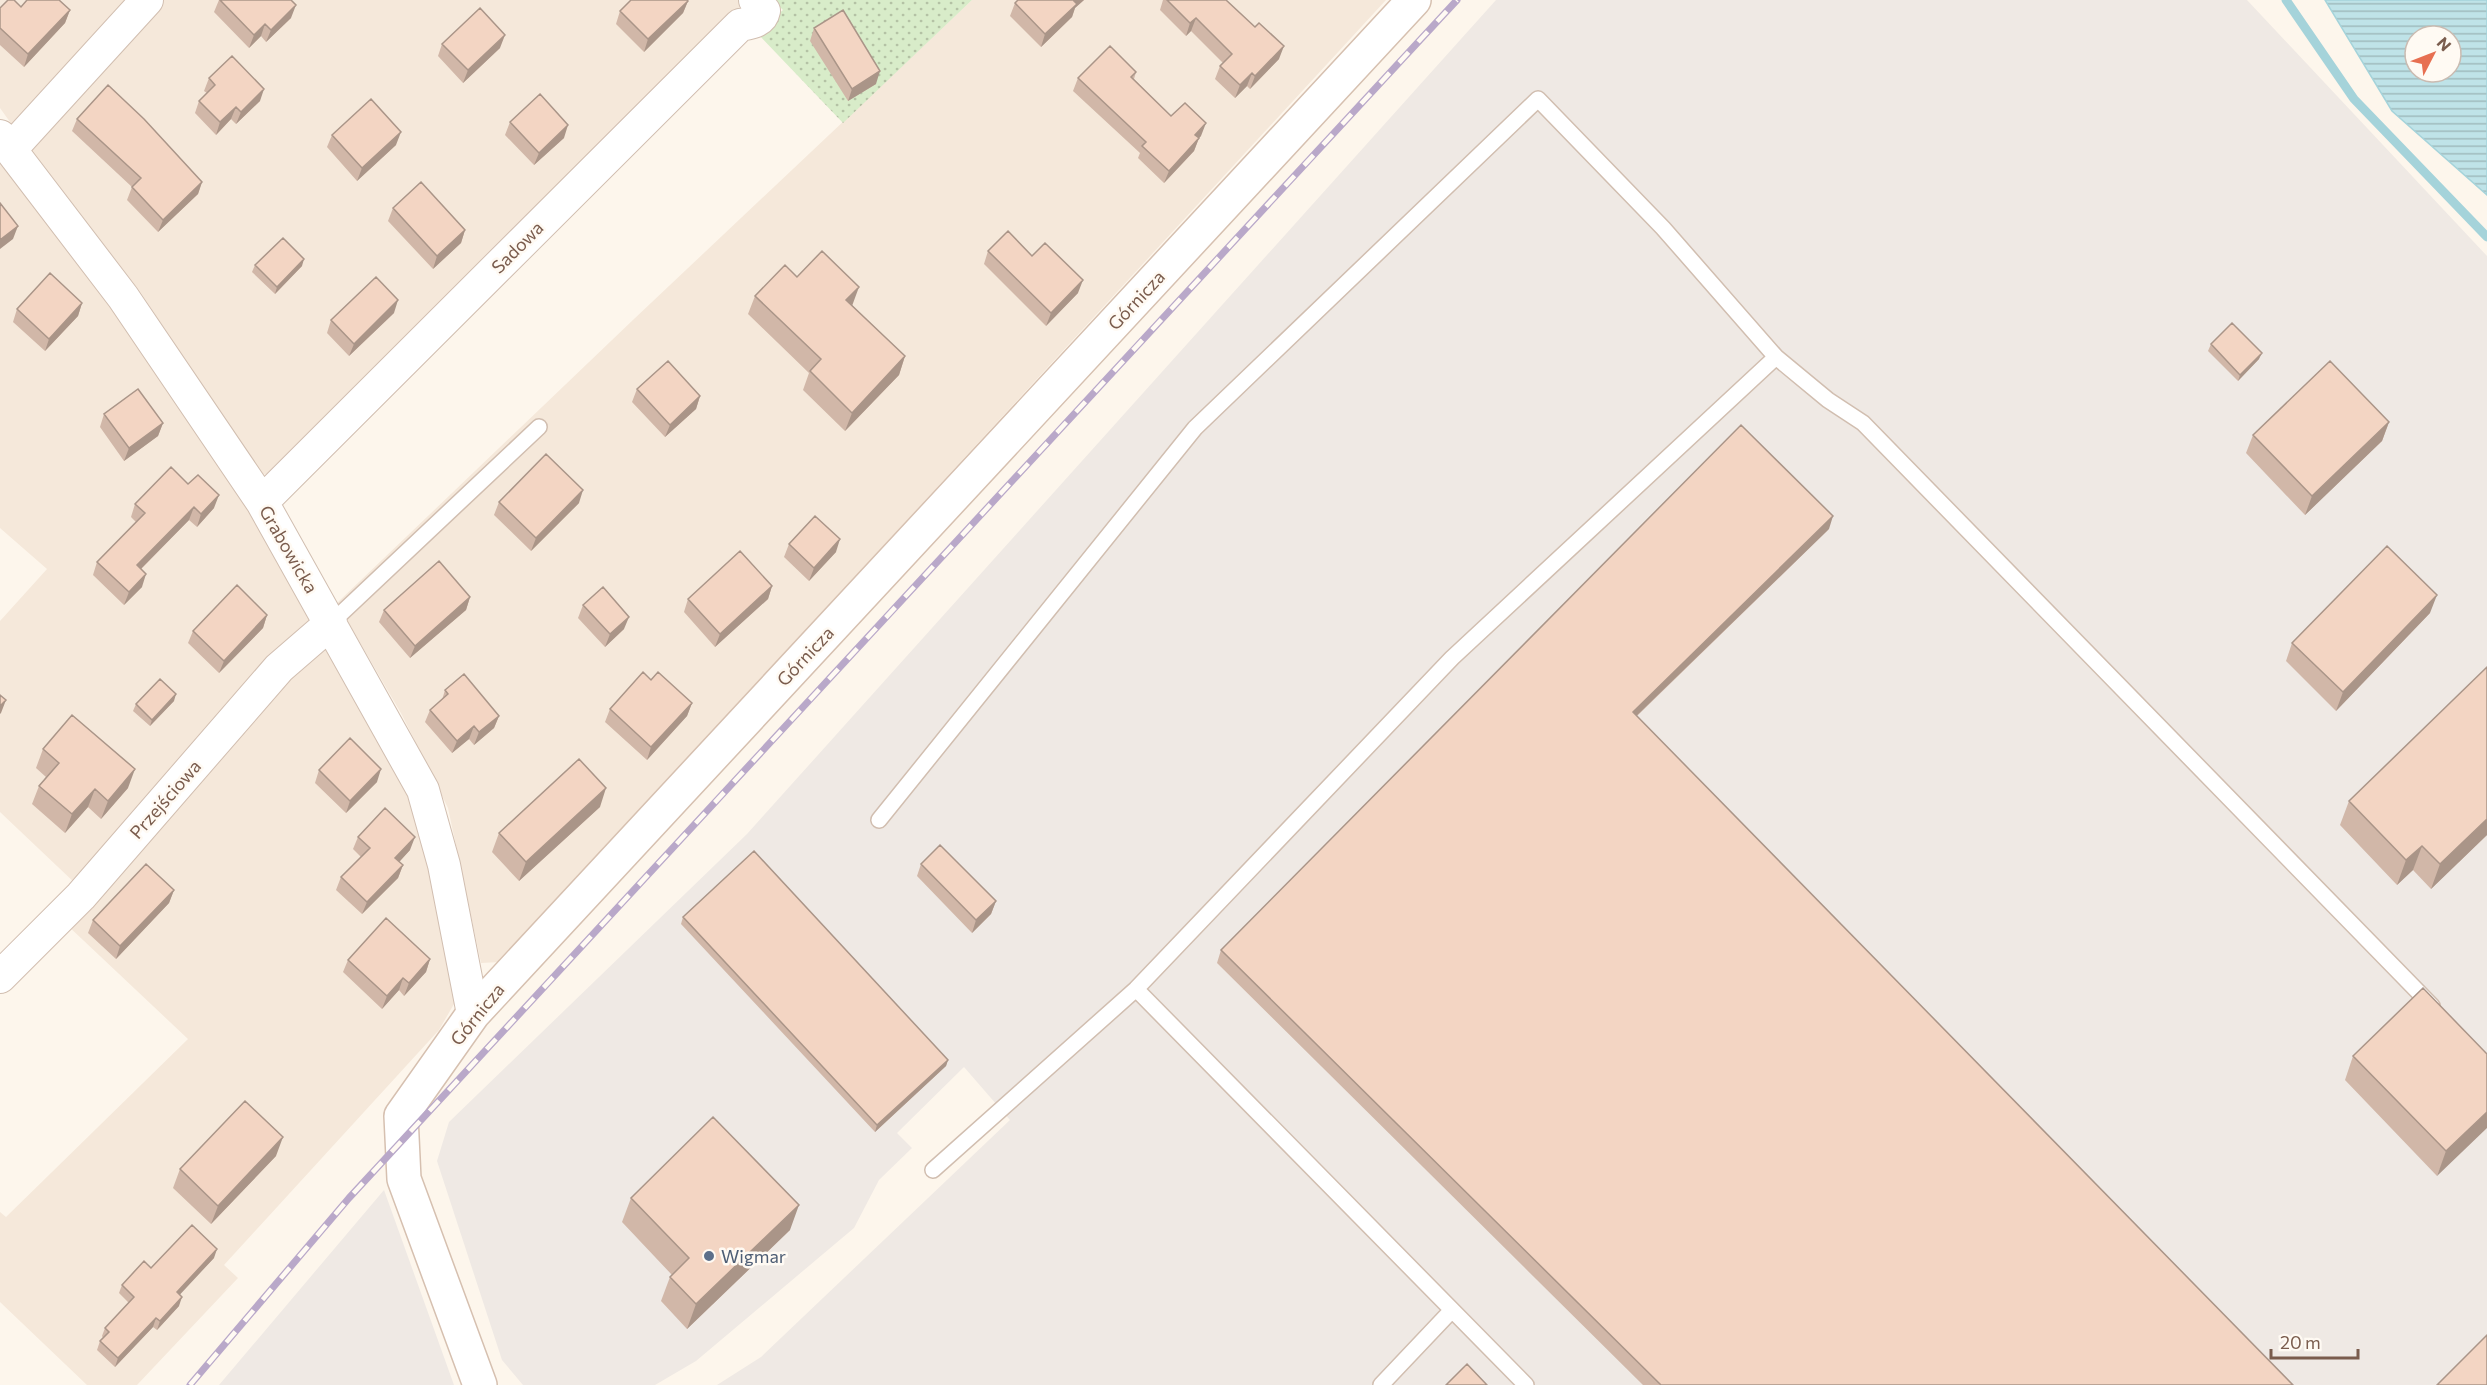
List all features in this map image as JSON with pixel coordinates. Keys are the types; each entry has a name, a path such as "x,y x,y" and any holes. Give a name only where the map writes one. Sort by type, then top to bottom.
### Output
{"street":[{"path":"5,142 147,0"},
{"name":"Sadowa","path":"262,502 740,25 757,21 763,16 764,11 755,0"},
{"name":"Górnicza","path":"480,1385 404,1179 401,1116 473,1014 1414,0"},
{"name":"Grabowicka","path":"5,142 123,297 262,502 332,623 423,790 444,865 473,1014"},
{"name":"Przejściowa","path":"0,977 81,896 279,668 332,623"}],"lane":[{"path":"879,820 1195,428 1538,99 1664,228 1776,357 1828,400 1863,423 2443,1017"},
{"path":"933,1170 1136,989 1452,658 1776,357"},
{"path":"332,623 539,427"},
{"path":"1136,989 1526,1385"},
{"path":"1381,1385 1452,1310"}],"shaded area":[{"path":"0,0 132,0 15,129 0,108"},
{"path":"163,0 741,0 747,5 284,472 261,475 139,290 29,148"},
{"path":"972,0 1386,0 500,962 481,963 448,808 402,715 337,603"},
{"path":"1496,0 2247,0 2487,256 2487,1385 717,1385 761,1357 1010,1120 964,1067 897,1133 912,1148 879,1180 854,1228 696,1361 655,1385 523,1385 502,1360 437,1161 449,1122 747,834"},
{"path":"0,156 108,299 235,482 317,619 77,885 0,812 0,621 47,569 0,528"},
{"path":"328,646 412,799 431,863 458,997 439,1030 224,1265 238,1278 137,1385 87,1385 0,1302 0,1212 6,1217 188,1039 66,924 284,675"},
{"path":"384,1190 454,1385 219,1385"}],"green space":[{"path":"773,0 972,0 843,123 757,33 783,10"}],"water":[{"path":"2325,0 2487,0 2487,195 2392,111"}],"building":[{"path":"8,0 14,0 21,7 27,0 59,0 70,10 28,54 0,28 0,8"},
{"path":"220,0 291,0 296,5 271,30 265,24 254,35"},
{"path":"631,0 688,1 648,39 620,11"},
{"path":"1018,0 1075,0 1077,4 1045,34 1015,3"},
{"path":"1167,0 1226,0 1255,27 1259,23 1284,46 1255,76 1252,73 1240,85 1220,66 1232,54 1196,18 1190,23"},
{"path":"480,8 505,35 468,70 442,44"},
{"path":"843,10 880,71 852,89 814,28"},
{"path":"1110,46 1136,72 1131,77 1171,116 1185,103 1206,123 1195,135 1199,138 1169,171 1142,146 1146,142 1078,78"},
{"path":"232,56 264,89 241,112 236,107 220,122 199,101 215,85 209,78"},
{"path":"108,85 144,119 202,182 163,220 132,187 141,178 77,119"},
{"path":"540,94 568,125 539,153 510,122"},
{"path":"371,99 401,132 362,168 332,135"},
{"path":"421,182 465,230 437,256 393,208"},
{"path":"0,203 18,226 0,240"},
{"path":"1008,231 1032,256 1045,243 1083,280 1051,313 988,251"},
{"path":"283,238 304,259 277,287 255,265"},
{"path":"822,251 859,287 846,300 905,356 852,413 810,371 821,359 755,296 785,265 797,277"},
{"path":"50,273 82,303 49,339 17,309"},
{"path":"376,277 398,300 354,344 331,320"},
{"path":"2232,323 2262,353 2240,375 2211,344"},
{"path":"668,361 700,396 670,425 637,389"},
{"path":"2330,361 2389,422 2312,496 2253,435"},
{"path":"138,389 163,423 129,448 104,414"},
{"path":"1741,425 1833,516 1633,712 2293,1385 1661,1385 1221,950"},
{"path":"546,454 583,490 536,538 499,502"},
{"path":"171,467 188,484 198,475 219,495 201,514 194,507 137,565 146,574 129,592 97,562 145,513 135,504"},
{"path":"815,516 840,539 814,568 789,544"},
{"path":"2387,546 2437,595 2343,692 2292,643"},
{"path":"740,551 772,586 720,634 688,599"},
{"path":"439,561 470,597 415,646 384,610"},
{"path":"237,585 267,615 224,661 193,631"},
{"path":"603,587 629,617 610,634 583,605"},
{"path":"2487,667 2487,819 2440,864 2422,846 2406,860 2349,801"},
{"path":"643,672 651,680 658,672 692,703 651,747 610,709"},
{"path":"464,674 499,716 479,732 474,726 457,741 430,710 448,694 445,690"},
{"path":"160,679 176,694 152,720 136,704"},
{"path":"0,695 6,700 0,706"},
{"path":"72,715 135,769 108,801 95,789 72,814 39,786 59,763 43,749"},
{"path":"350,738 381,769 350,801 319,770"},
{"path":"579,759 606,788 526,862 499,833"},
{"path":"385,808 415,837 395,858 403,865 367,902 341,877 370,848 358,837"},
{"path":"940,845 996,901 976,920 921,864"},
{"path":"754,851 948,1060 877,1125 683,917"},
{"path":"146,864 174,890 120,946 93,920"},
{"path":"386,918 430,959 409,983 403,978 387,996 348,960"},
{"path":"2423,988 2487,1054 2487,1112 2446,1151 2353,1056"},
{"path":"245,1101 283,1137 218,1206 180,1169"},
{"name":"Wigmar","path":"713,1117 799,1205 696,1304 670,1277 689,1258 631,1198"},
{"path":"192,1225 217,1249 177,1292 182,1297 160,1321 156,1318 118,1358 100,1341 109,1332 105,1328 134,1297 122,1285 144,1261 151,1268"},
{"path":"2487,1335 2487,1385 2437,1385"},
{"path":"1467,1364 1487,1385 1446,1385"}],"waterway":[{"path":"2286,0 2354,99 2487,237"}],"railway":[{"path":"190,1385 349,1198 1457,0"}],"place":[{"name":"Wigmar","path":"709,1256"}]}
